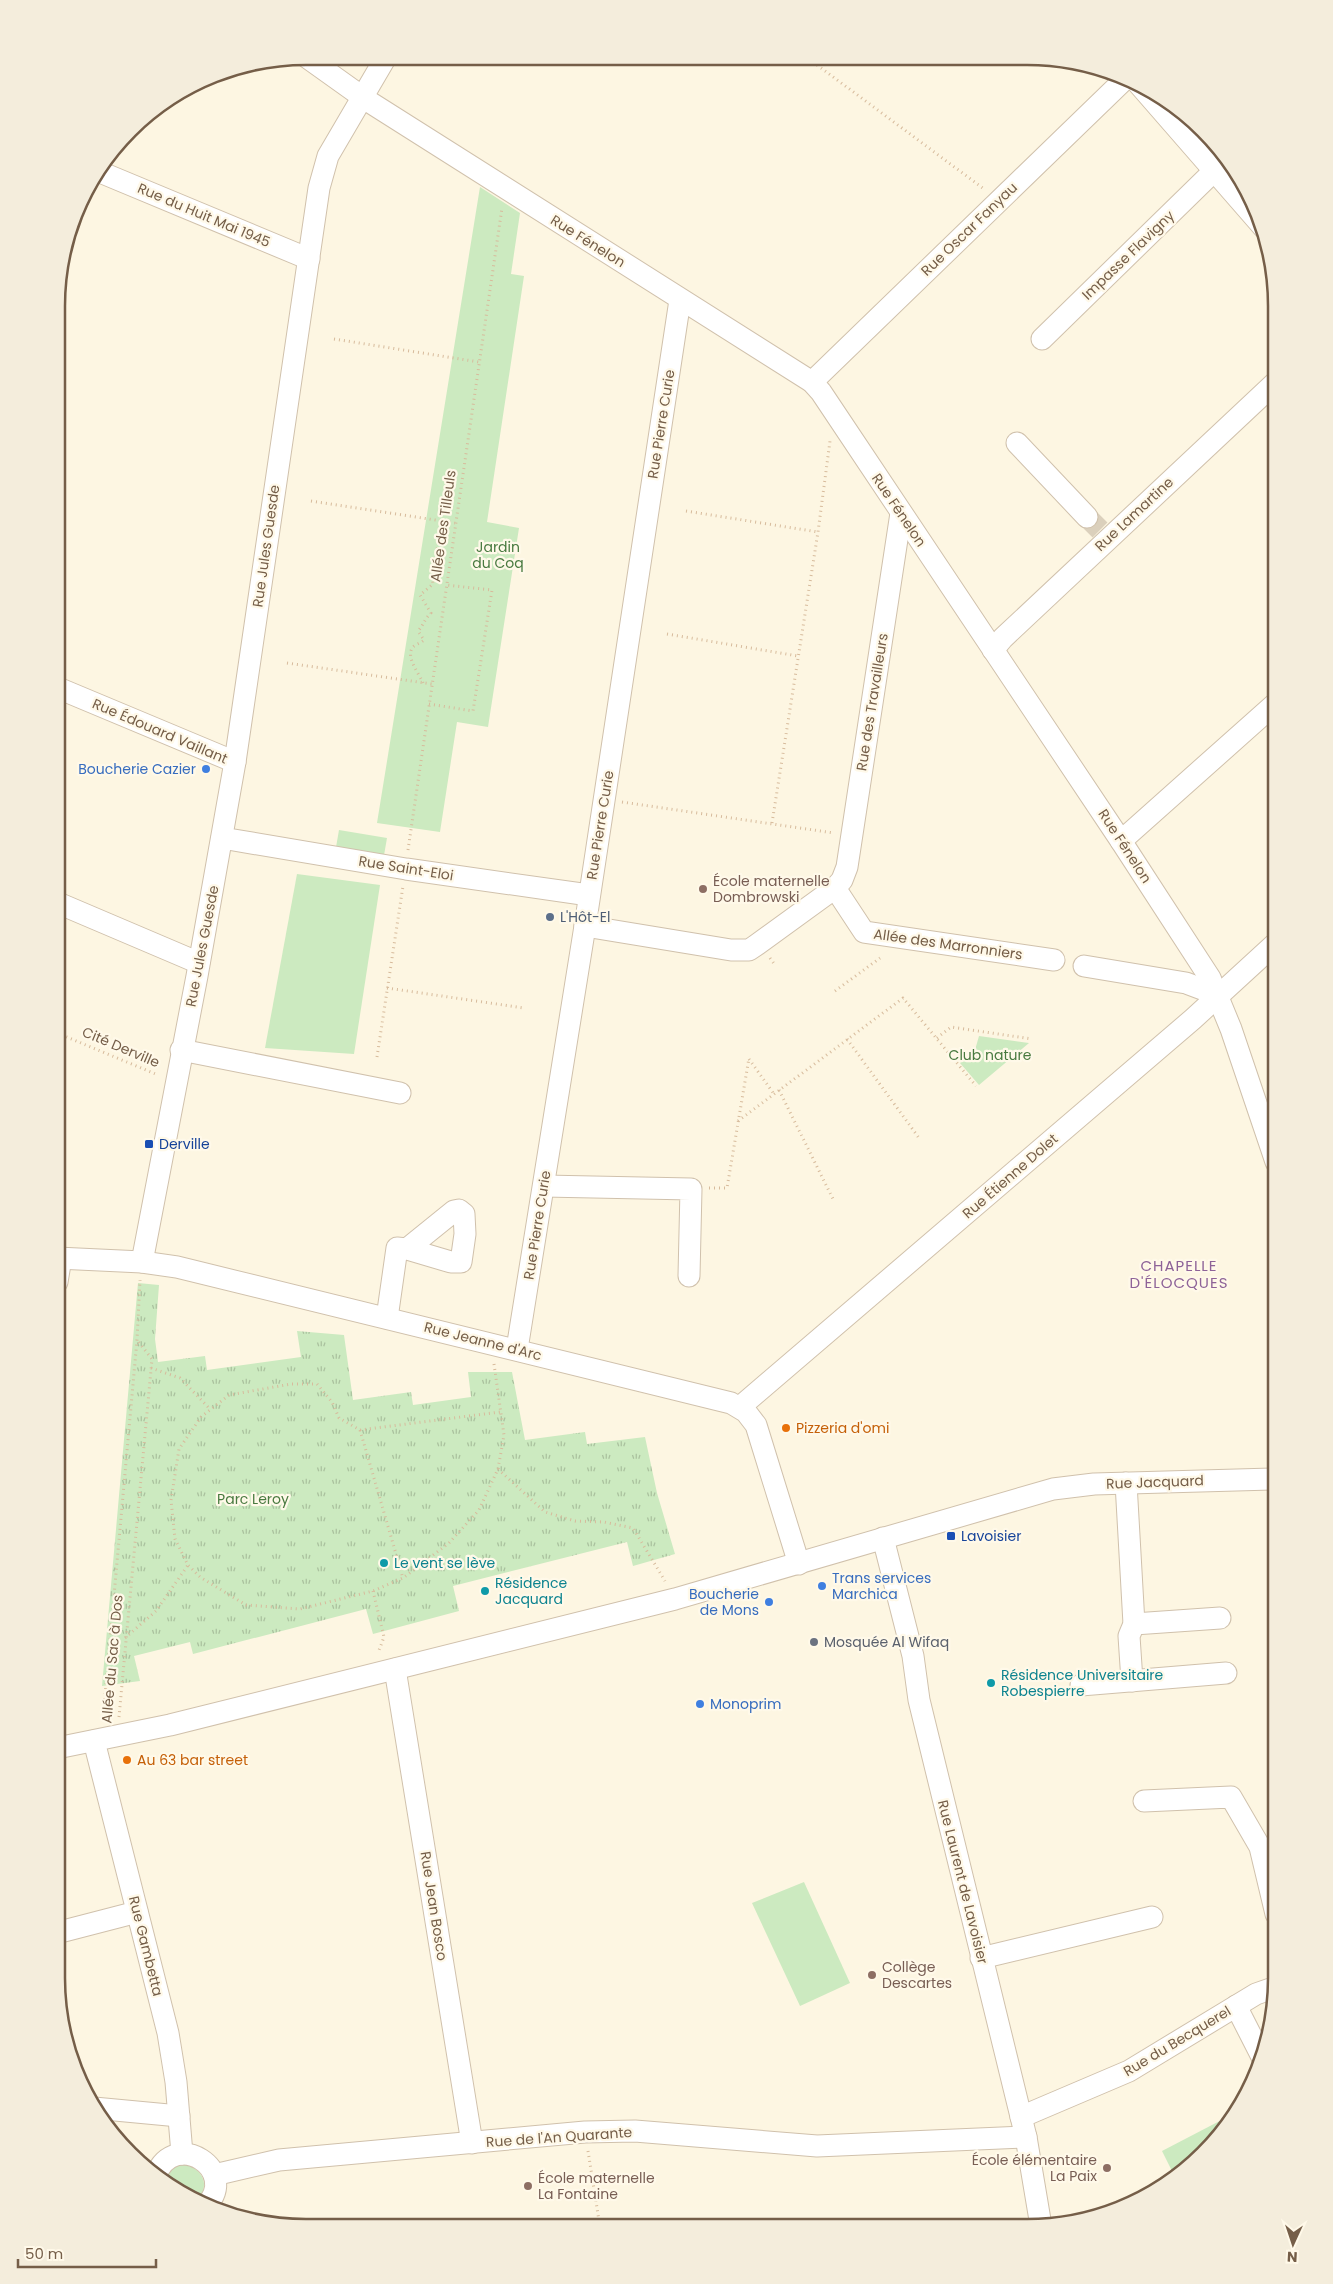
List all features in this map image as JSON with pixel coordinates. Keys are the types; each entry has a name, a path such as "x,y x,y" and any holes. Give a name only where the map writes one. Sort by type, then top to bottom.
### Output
{"street":[{"name":"Rue Fénelon","path":"318,65 362,96 504,188 812,382 834,411 1202,964 1218,995 1268,1139"},
{"name":"Rue Jules Guesde","path":"142,1262 235,762 322,171 328,156 381,65"},
{"name":"Rue Oscar Fanyau","path":"812,382 1120,84"},
{"path":"1171,113 1214,171 1248,210"},
{"name":"Impasse Flavigny","path":"1042,339 1214,171"},
{"name":"Rue du Huit Mai 1945","path":"105,174 308,259"},
{"name":"Rue Pierre Curie","path":"517,1349 585,926 680,300"},
{"name":"Rue Lamartine","path":"993,650 1098,528 1268,388"},
{"path":"1018,443 1098,528"},
{"name":"Rue des Travailleurs","path":"835,888 845,874 852,836 901,512"},
{"name":"Rue Édouard Vaillant","path":"65,691 235,762"},
{"path":"1121,841 1268,710"},
{"name":"Rue Saint-Eloi","path":"222,838 404,876 589,895"},
{"path":"585,926 731,950 749,950 835,888"},
{"name":"Allée des Marronniers","path":"835,888 864,932 1054,960"},
{"path":"65,906 199,963"},
{"name":"Rue Étienne Dolet","path":"740,1407 1193,1019 1268,949"},
{"path":"1084,966 1186,983 1218,995"},
{"path":"181,1050 400,1093"},
{"path":"544,1186 691,1189 688,1276"},
{"path":"386,1318 397,1248 407,1249"},
{"name":"Rue Jeanne d'Arc","path":"65,1258 142,1262 177,1267 494,1343 740,1407"},
{"path":"740,1407 750,1416 760,1435 799,1564"},
{"name":"Rue Jacquard","path":"65,1746 117,1736 395,1670 675,1599 1034,1494 1074,1486 1268,1479"},
{"path":"1126,1484 1134,1624 1129,1636 1132,1681"},
{"name":"Rue Laurent de Lavoisier","path":"883,1538 913,1656 919,1700 1023,2127 1040,2218"},
{"path":"1134,1624 1220,1618"},
{"name":"Rue Jean Bosco","path":"395,1670 472,2143"},
{"path":"1080,1686 1226,1673"},
{"name":"Rue Gambetta","path":"94,1741 171,2049 180,2116 182,2154"},
{"path":"1144,1801 1231,1797 1260,1847 1268,1880"},
{"path":"65,1931 137,1912"},
{"path":"981,1958 1152,1917"},
{"name":"Rue du Becquerel","path":"1023,2127 1129,2071 1256,1994 1267,1990"},
{"path":"1236,2006 1258,2048"},
{"path":"104,2109 180,2116"},
{"name":"Rue de l'An Quarante","path":"214,2175 279,2160 585,2132 635,2131 817,2146 1023,2127"},
{"path":"160,2170 165,2162 182,2154 192,2155 201,2159 214,2175 215,2190 210,2199"}],"path":[{"path":"817,65 998,200"},
{"name":"Allée des Tilleuls","path":"377,1057 504,188"},
{"path":"334,339 479,362"},
{"path":"772,823 818,532 834,411"},
{"path":"311,501 455,523"},
{"path":"686,511 818,532"},
{"path":"423,683 412,662 411,654 413,648 424,640 418,631 424,624 425,618 431,613 420,595 433,584 431,567 446,522"},
{"path":"429,704 473,711 492,590 446,585"},
{"path":"667,634 798,656"},
{"path":"287,663 432,684"},
{"path":"604,799 852,836"},
{"path":"835,991 880,958"},
{"path":"387,988 524,1008"},
{"path":"738,1121 903,998 976,1086"},
{"path":"937,1038 951,1027 1032,1039"},
{"name":"Cité Derville","path":"65,1036 175,1083"},
{"path":"847,1039 919,1138"},
{"path":"691,1189 727,1188 749,1058 774,1094"},
{"path":"779,1090 833,1198"},
{"name":"Allée du Sac à Dos","path":"117,1736 104,1707 142,1262"},
{"name":"Allée du Sac à Dos","path":"117,1736 152,1359 136,1340"},
{"path":"494,1343 494,1372 504,1435 498,1469 479,1510 449,1543 403,1578 373,1591 300,1609 246,1605 200,1577 188,1565 175,1539 171,1500 179,1449 201,1417 229,1395 291,1384 317,1384 332,1402 339,1418 360,1430 500,1412"},
{"path":"151,1368 180,1378 210,1410"},
{"path":"360,1430 403,1578"},
{"path":"498,1469 545,1512 575,1521 604,1522 633,1528 675,1599"},
{"path":"125,1638 156,1611 188,1565"},
{"path":"370,1676 384,1637 373,1591"},
{"path":"585,2132 599,2219"}],"green space":[{"name":"Jardin du Coq","path":"480,187 520,213 511,274 524,276 487,522 519,528 488,727 457,722 440,832 377,823"},
{"path":"339,830 387,838 383,861 335,853"},
{"path":"297,874 380,885 354,1054 265,1048"},
{"name":"Club nature","path":"979,1036 1029,1043 979,1085 960,1063 975,1050"},
{"name":"Parc Leroy","path":"138,1283 159,1285 155,1339 158,1362 205,1356 207,1370 301,1357 297,1331 344,1335 353,1400 411,1392 413,1405 471,1397 468,1372 512,1372 525,1440 585,1432 587,1444 645,1437 657,1493 675,1554 633,1566 627,1542 453,1586 459,1611 373,1634 366,1609 193,1654 190,1642 134,1656 140,1681 102,1686"},
{"path":"804,1882 850,1983 800,2006 752,1903"},
{"path":"1221,2120 1198,2149 1172,2171 1162,2151"},
{"path":"184,2164 191,2166 200,2174 204,2184 201,2195 168,2175 174,2167"}],"tunnel":[{"path":"1087,517 1100,530"}],"place":[{"name":"Boucherie Cazier","path":"206,769"},
{"name":"École maternelle Dombrowski","path":"703,889"},
{"name":"L'Hôt-El","path":"550,917"},
{"name":"Derville","path":"149,1144"},
{"name":"Pizzeria d'omi","path":"786,1428"},
{"name":"Lavoisier","path":"951,1536"},
{"name":"Le vent se lève","path":"384,1563"},
{"name":"Trans services Marchica","path":"822,1586"},
{"name":"Résidence Jacquard","path":"485,1591"},
{"name":"Boucherie de Mons","path":"769,1602"},
{"name":"Mosquée Al Wifaq","path":"814,1642"},
{"name":"Résidence Universitaire Robespierre","path":"991,1683"},
{"name":"Monoprim","path":"700,1704"},
{"name":"Au 63 bar street","path":"127,1760"},
{"name":"Collège Descartes","path":"872,1975"},
{"name":"École élémentaire La Paix","path":"1107,2168"},
{"name":"École maternelle La Fontaine","path":"528,2186"}],"district":[{"name":"CHAPELLE D'ÉLOCQUES","path":"1179,1274"}]}
